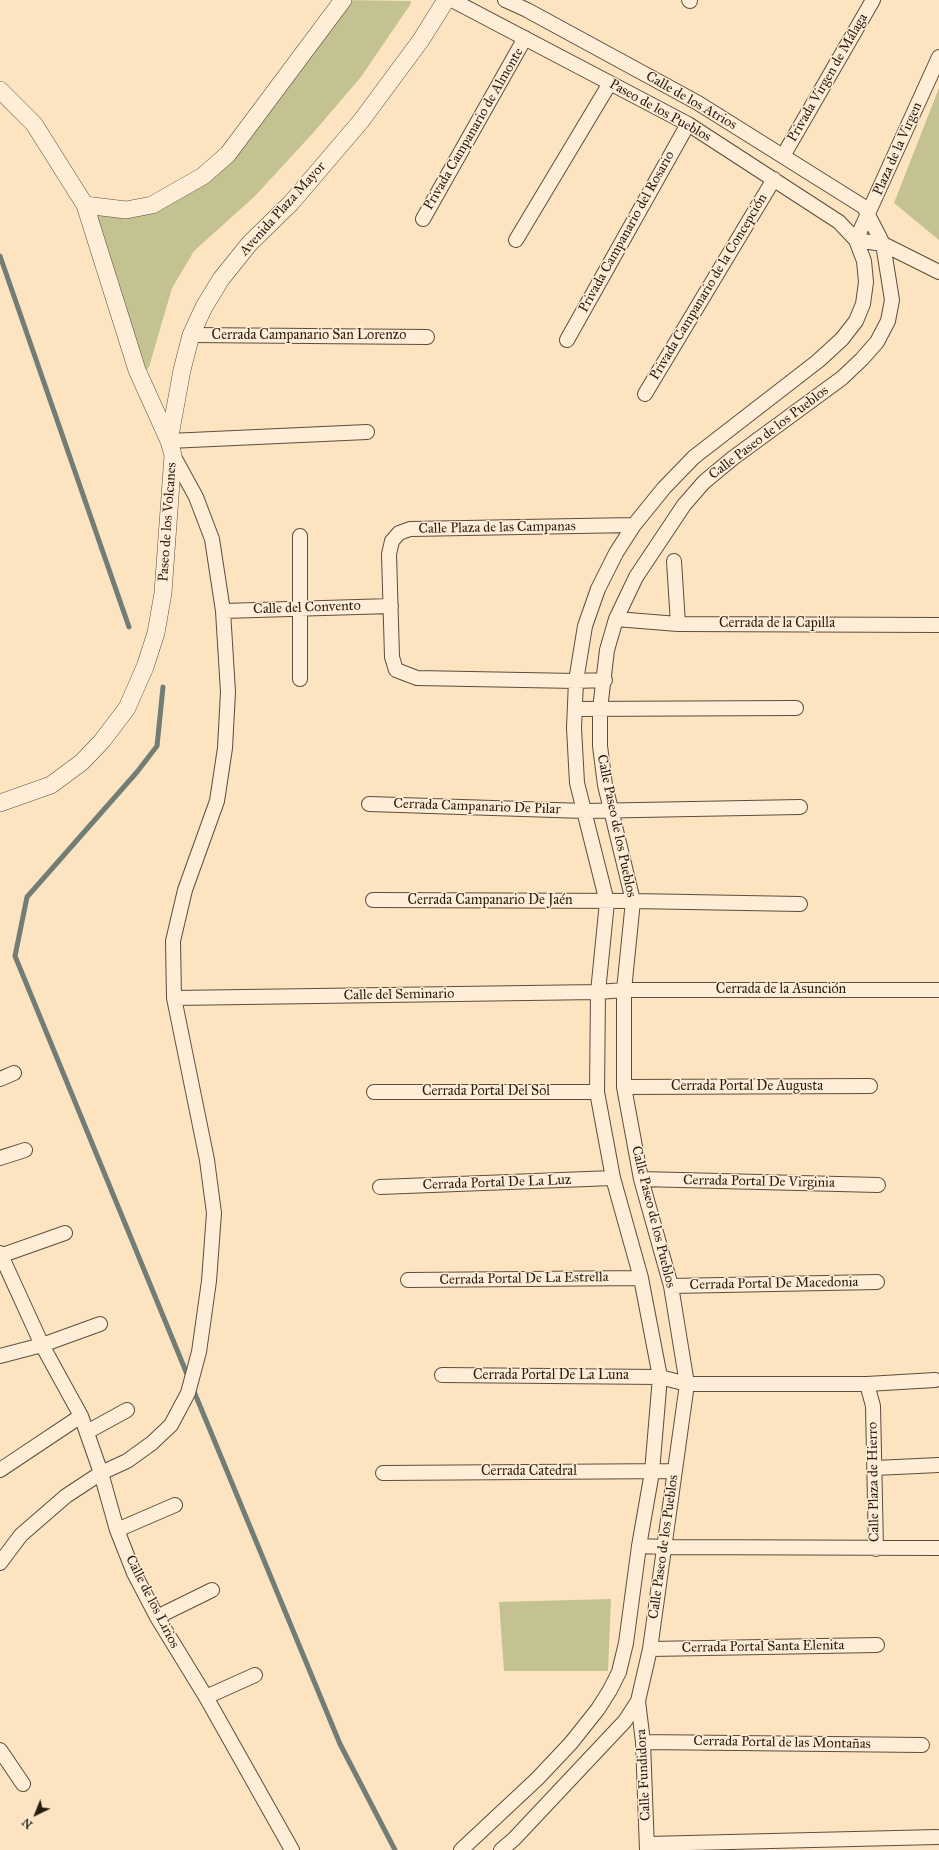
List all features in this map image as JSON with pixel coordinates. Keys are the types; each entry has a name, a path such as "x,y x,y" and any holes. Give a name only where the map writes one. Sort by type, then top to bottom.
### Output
{"street":[{"path":"85,205 126,210 152,205 203,176 228,154 343,0"},
{"name":"Avenida Plaza Mayor","path":"171,448 182,370 191,335 204,307 221,279 250,243 291,203 361,121 420,40 446,0"},
{"name":"Paseo de los Pueblos","path":"452,0 688,124 839,222 856,240"},
{"name":"Calle de los Atrios","path":"505,0 547,21 698,103 864,207 868,215"},
{"name":"Privada Virgen de Málaga","path":"783,156 872,0"},
{"name":"Privada Campanario de Almonte","path":"423,219 525,38"},
{"name":"Plaza de la Virgen","path":"856,240 939,57"},
{"path":"516,240 610,83"},
{"name":"Paseo de los Volcanes","path":"0,90 34,124 85,205 137,370 171,448 163,593 156,633 145,667 127,708 102,740 82,762 51,785 0,803"},
{"name":"Privada Campanario del Rosario","path":"567,340 688,124"},
{"name":"Privada Campanario de la Concepción","path":"645,394 774,179"},
{"name":"Calle Paseo de los Pueblos","path":"501,1850 518,1844 625,1721 638,1701 650,1650 687,1384 671,1286 641,1179 624,1087 624,990 632,901 612,809 605,785 600,746 600,709 605,680 607,650 616,620 636,577 684,505 704,482 750,445 842,378 877,342 888,321 892,300 883,244 868,215"},
{"path":"856,240 883,244 939,272"},
{"name":"Calle Paseo de los Pueblos","path":"461,1850 498,1817 547,1769 598,1709 610,1690 619,1672 626,1643 639,1546 652,1472 660,1377 641,1278 613,1178 597,1092 598,992 607,902 578,783 574,728 576,681 585,626 598,589 616,553 634,525 664,488 694,457 818,361 842,338 856,321 864,304 866,282 864,261 856,240"},
{"name":"Cerrada Campanario San Lorenzo","path":"191,335 427,337"},
{"path":"0,1564 21,1535 66,1496 101,1473 127,1461 152,1443 171,1425 188,1393 199,1352 209,1281 214,1213 207,1160 174,998 173,940 184,890 216,801 225,748 228,692 223,611 212,539 196,497 171,448 367,432"},
{"name":"Calle Plaza de las Campanas","path":"605,680 576,681 417,678 407,676 396,670 392,657 389,554 392,541 399,534 410,529 634,525"},
{"path":"300,536 300,679"},
{"path":"674,561 678,624"},
{"name":"Calle del Convento","path":"223,611 391,606"},
{"name":"Cerrada de la Capilla","path":"616,620 678,624 939,625"},
{"path":"575,709 796,708"},
{"name":"Cerrada Campanario De Pilar","path":"369,804 585,811 612,809 800,807"},
{"name":"Cerrada Campanario De Jaén","path":"373,900 632,901 800,904"},
{"name":"Calle del Seminario","path":"174,998 598,992 624,990"},
{"name":"Cerrada de la Asunción","path":"624,990 939,990"},
{"path":"0,1079 14,1074"},
{"name":"Cerrada Portal De Augusta","path":"624,1087 870,1086"},
{"name":"Cerrada Portal Del Sol","path":"374,1092 597,1092"},
{"path":"0,1158 25,1150"},
{"name":"Cerrada Portal De La Luz","path":"380,1188 613,1178"},
{"name":"Cerrada Portal De Virginia","path":"641,1179 878,1185"},
{"path":"0,1255 65,1233"},
{"name":"Calle de los Lirios","path":"0,1255 42,1345 81,1416 101,1473 117,1530 134,1573 156,1617 206,1698 292,1850"},
{"name":"Cerrada Portal De La Estrella","path":"408,1280 641,1278"},
{"name":"Cerrada Portal De Macedonia","path":"671,1286 877,1282"},
{"path":"0,1356 42,1345 100,1324"},
{"name":"Cerrada Portal De La Luna","path":"442,1375 660,1377 687,1384"},
{"path":"687,1384 867,1384 935,1380"},
{"name":"Calle Plaza de Hierro","path":"639,1546 876,1549 873,1406 867,1384"},
{"path":"87,1432 127,1410"},
{"path":"0,1470 81,1416"},
{"path":"875,1468 939,1465"},
{"name":"Cerrada Catedral","path":"383,1473 675,1471"},
{"path":"117,1530 175,1505"},
{"path":"876,1549 939,1548"},
{"path":"156,1617 212,1590"},
{"name":"Cerrada Portal Santa Elenita","path":"650,1650 877,1645"},
{"path":"206,1698 256,1675"},
{"name":"Calle Fundidora","path":"638,1701 643,1742 647,1847"},
{"name":"Cerrada Portal de las Montañas","path":"643,1742 922,1745"},
{"path":"0,1750 23,1784"},
{"path":"647,1847 937,1836"}],"shaded area":[{"path":"338,0 411,1 410,5 361,77 313,133 255,196 194,251 172,288 149,367 145,372 95,213 158,201 216,155 253,115"},
{"path":"939,88 939,240 894,203"},
{"path":"611,1599 608,1671 504,1671 499,1602"}],"waterway":[{"path":"0,256 129,627"},
{"path":"163,687 157,746 137,772 27,897 15,956 189,1379"},
{"path":"193,1389 340,1744 395,1850"}]}
